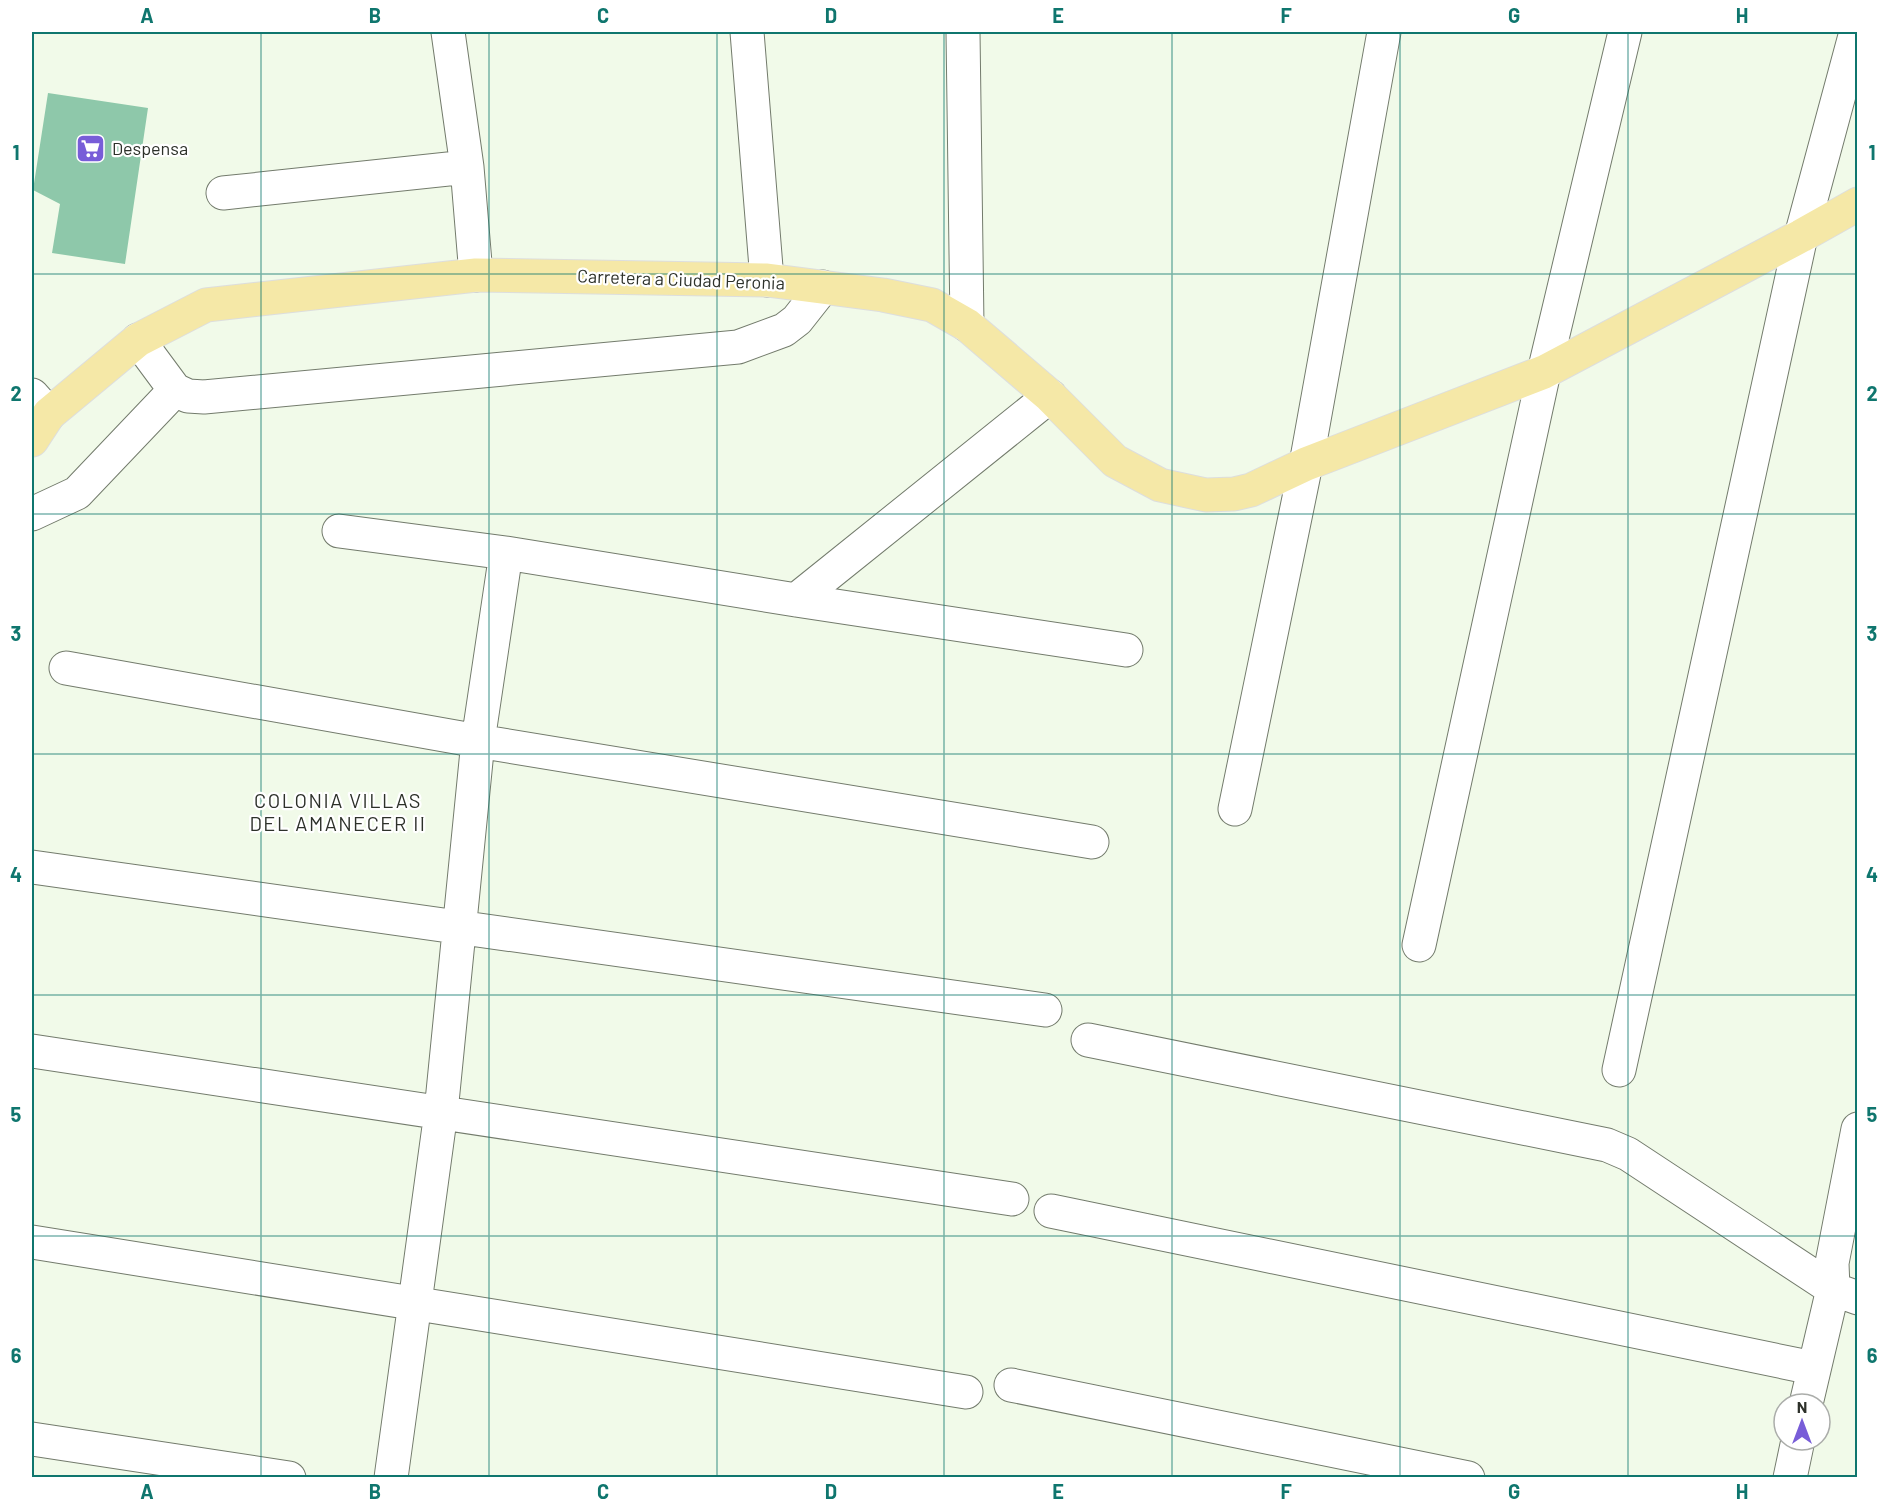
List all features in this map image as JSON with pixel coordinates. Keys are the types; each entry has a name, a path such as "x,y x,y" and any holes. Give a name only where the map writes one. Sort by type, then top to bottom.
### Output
{"main road":[{"name":"Carretera a Ciudad Peronia","path":"37,416 138,340 206,305 476,275 767,280 883,295 932,305 967,325 1050,396 1115,461 1160,485 1206,495 1233,494 1251,490 1306,464 1544,372 1857,204"}],"street":[{"path":"448,32 467,167 476,275"},
{"path":"747,32 767,280"},
{"path":"963,32 967,325"},
{"path":"1419,945 1544,372 1625,32"},
{"path":"1619,1070 1801,236 1856,32"},
{"path":"1235,808 1306,464 1378,36"},
{"path":"223,193 467,167"},
{"path":"138,340 175,390 188,396 204,397 738,347 784,330 797,320 822,287"},
{"path":"32,514 76,493 175,390"},
{"path":"796,600 1050,396"},
{"path":"339,531 506,553 1126,650"},
{"path":"391,1478 441,1112 478,741 506,553"},
{"path":"66,668 478,741 1092,842"},
{"path":"32,867 1045,1010"},
{"path":"1088,1040 1607,1145 1628,1154 1845,1293"},
{"path":"32,1051 1012,1199"},
{"path":"1808,1392 1813,1368 1845,1293 1832,1263 1857,1129"},
{"path":"1051,1211 1813,1368"},
{"path":"32,1242 966,1392"},
{"path":"1011,1385 1468,1478"},
{"path":"32,1438 289,1478"},
{"path":"1790,1478 1795,1452"}],"building":[{"name":"Despensa","path":"48,93 148,108 125,264 52,253 60,204 33,190"}],"place":[{"name":"Despensa","path":"91,149"}],"district":[{"name":"COLONIA VILLAS DEL AMANECER II","path":"338,812"}]}
